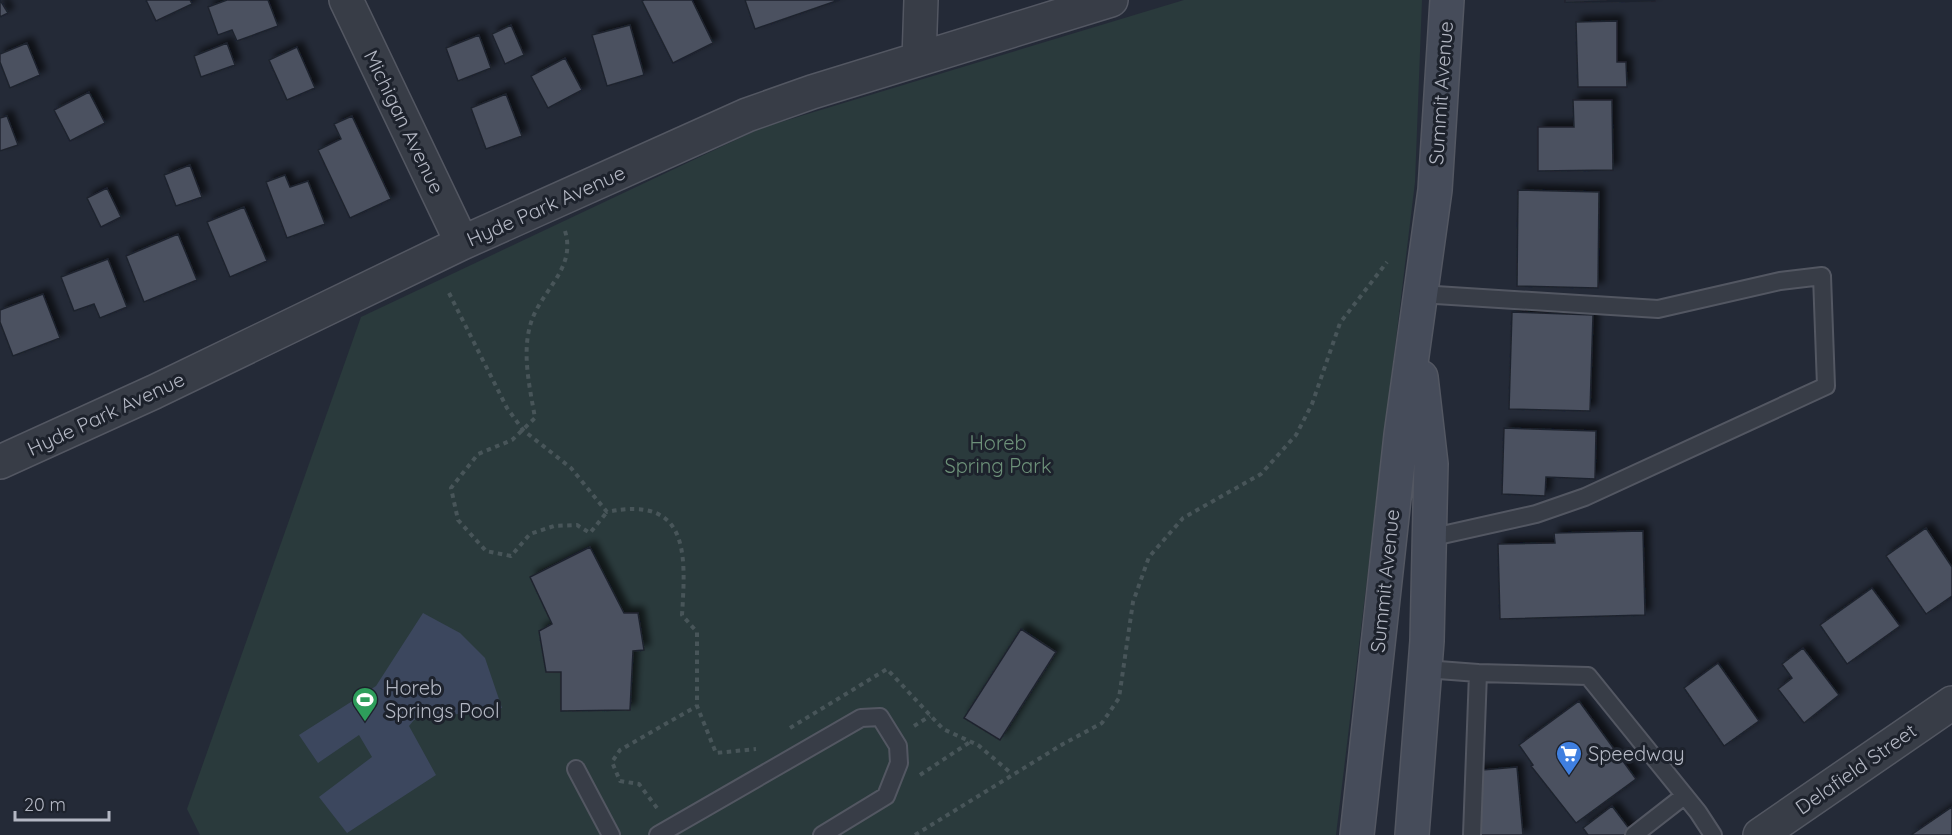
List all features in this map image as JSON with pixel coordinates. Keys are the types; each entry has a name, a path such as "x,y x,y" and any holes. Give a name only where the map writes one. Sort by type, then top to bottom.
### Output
{"main road":[{"name":"Summit Avenue","path":"1357,835 1400,447 1435,190 1447,0"},
{"name":"Summit Avenue","path":"1412,835 1425,669 1431,464 1416,328"}],"street":[{"name":"Michigan Avenue","path":"346,0 462,243"},
{"path":"919,59 921,0"},
{"name":"Hyde Park Avenue","path":"0,461 154,392 462,243 747,115 1111,0"},
{"name":"Delafield Street","path":"1760,835 1952,703"}],"lane":[{"path":"1420,294 1658,309 1780,281 1822,276 1826,375 1826,386 1585,496 1536,514 1429,538"},
{"path":"1425,669 1587,676 1713,835"},
{"path":"1472,835 1478,673"},
{"path":"664,832 861,718 880,717 898,746 900,763 886,796 822,835"},
{"path":"576,769 611,835"},
{"path":"1634,835 1684,796"}],"path":[{"path":"567,238 566,264 546,293 530,326 527,370 534,418 512,440 478,454 451,489 458,520 486,551 511,556 530,534 554,526 577,525 590,533 607,512 632,507 661,513 677,533 685,571 682,615 697,632 697,706 716,753 754,750 764,744"},
{"path":"915,835 1012,774 1102,723 1119,698 1133,602 1149,557 1183,519 1261,474 1296,435 1312,404 1340,323 1387,262"},
{"path":"449,293 507,408 523,430 571,468 607,512"},
{"path":"784,731 887,669 943,729 970,742 1012,774"},
{"path":"664,832 639,784 620,781 612,762 620,750 697,706"},
{"path":"890,784 926,773 970,742"}],"green space":[{"name":"Horeb Spring Park","path":"1184,0 1422,0 1415,182 1336,835 200,835 187,809 361,317 761,128"}],"water":[{"name":"Horeb Springs Pool","path":"423,613 460,633 485,658 502,708 414,720 409,726 436,775 347,833 319,797 372,757 359,735 318,763 299,735 376,686"}],"building":[{"path":"0,0 8,13 0,17"},
{"path":"146,0 190,0 192,4 156,21"},
{"path":"227,0 268,0 278,26 237,41 232,30 218,35 208,7"},
{"path":"692,0 713,43 673,63 642,1"},
{"path":"745,0 839,0 755,29"},
{"path":"1565,0 1655,0 1655,1 1565,2"},
{"path":"1617,21 1617,62 1626,62 1627,87 1578,87 1576,22"},
{"path":"511,25 524,55 505,64 492,34"},
{"path":"630,25 644,75 607,86 592,35"},
{"path":"479,35 491,68 458,81 446,48"},
{"path":"27,43 40,75 10,88 0,62 0,54"},
{"path":"227,43 235,65 201,77 194,56"},
{"path":"297,47 315,88 287,100 269,60"},
{"path":"565,58 582,90 548,108 531,76"},
{"path":"89,92 105,123 70,141 54,110"},
{"path":"506,94 522,136 486,149 471,108"},
{"path":"1573,100 1612,100 1613,170 1538,171 1538,127 1574,127"},
{"path":"7,116 18,145 0,151 0,118"},
{"path":"352,116 391,199 350,218 318,150 341,139 334,124"},
{"path":"190,165 202,197 176,206 164,175"},
{"path":"285,175 290,187 308,181 325,224 287,238 266,182"},
{"path":"107,188 121,217 101,227 87,198"},
{"path":"1518,190 1599,192 1598,288 1517,286"},
{"path":"244,207 267,261 230,277 207,222"},
{"path":"178,234 197,280 144,302 126,256"},
{"path":"108,259 127,307 100,318 94,304 74,311 61,277"},
{"path":"43,294 60,338 13,356 0,322 0,310"},
{"path":"1512,312 1593,315 1590,411 1509,409"},
{"path":"1504,428 1596,431 1595,479 1546,477 1545,496 1502,494"},
{"path":"1926,528 1952,567 1952,596 1926,614 1886,556"},
{"path":"1643,531 1645,615 1500,619 1498,544 1555,543 1554,533"},
{"path":"590,547 624,613 638,613 644,650 633,651 630,710 561,711 561,672 546,672 539,631 552,624 530,577"},
{"path":"1872,588 1900,626 1847,664 1820,625"},
{"path":"1021,629 1056,652 1000,740 964,718"},
{"path":"1803,648 1839,695 1804,723 1778,689 1792,678 1782,664"},
{"path":"1718,663 1759,721 1724,746 1684,688"},
{"path":"1579,701 1636,779 1576,823 1531,766 1533,765 1519,745"},
{"path":"1517,767 1523,835 1477,835 1471,771"},
{"path":"1612,806 1634,835 1588,835 1583,828"},
{"path":"1952,807 1952,835 1911,835"}],"place":[{"name":"Horeb Springs Pool","path":"365,723"},
{"name":"Speedway","path":"1569,777"}]}
